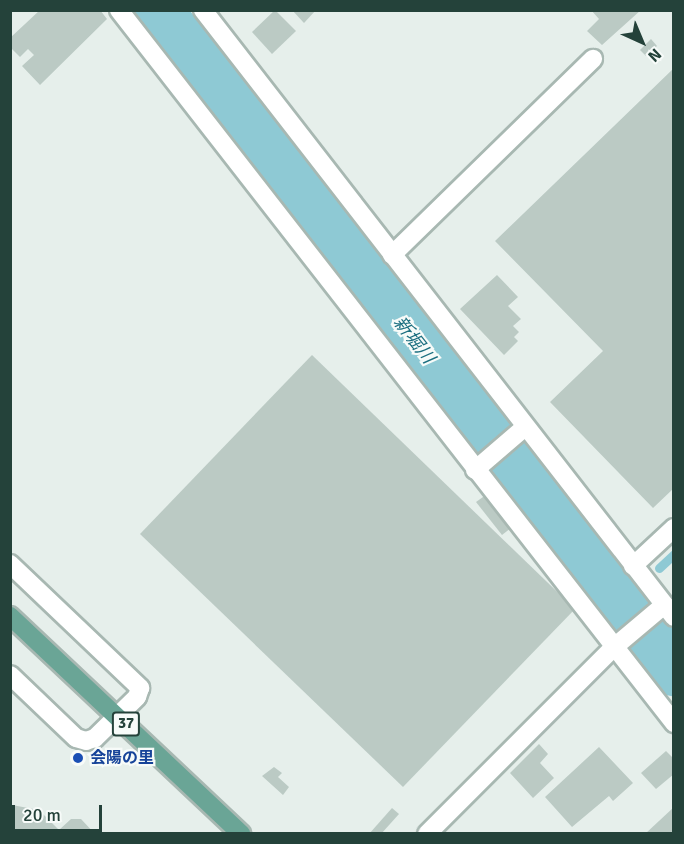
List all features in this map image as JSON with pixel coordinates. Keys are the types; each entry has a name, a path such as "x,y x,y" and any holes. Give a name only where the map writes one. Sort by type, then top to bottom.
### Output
{"main road":[{"name":"37","path":"10,616 241,834"}],"street":[{"path":"119,10 619,644 674,723"},
{"path":"203,10 392,255 520,431 633,566 664,612 619,644 427,834"},
{"path":"392,255 593,59"},
{"path":"478,467 520,431"},
{"path":"633,566 674,528"},
{"path":"10,564 140,688 137,697 95,738 76,738 10,675"}],"building":[{"path":"40,10 100,10 107,19 40,85 22,66 34,55 28,49 20,57 10,47 10,38"},
{"path":"275,10 296,31 272,54 252,32"},
{"path":"292,10 316,10 304,23"},
{"path":"591,10 641,10 602,45 587,31 599,19"},
{"path":"651,39 657,46 646,56 640,50"},
{"path":"674,68 674,488 653,508 550,402 603,351 495,241"},
{"path":"497,275 518,297 508,306 521,319 513,326 519,332 514,337 518,341 504,355 460,309"},
{"path":"312,355 575,609 403,787 140,534"},
{"path":"490,492 515,525 502,535 476,502"},
{"path":"539,744 548,754 540,763 554,778 533,798 510,773"},
{"path":"599,747 633,783 613,801 609,796 572,827 545,797"},
{"path":"666,751 674,759 674,774 656,789 641,773"},
{"path":"274,767 282,773 278,777 289,787 283,795 262,776"},
{"path":"12,805 39,810 59,830 71,819 81,819 95,834 10,834"},
{"path":"674,807 674,834 645,834"},
{"path":"392,808 399,814 381,834 369,834"}],"waterway":[{"name":"新堀川","path":"155,10 674,669"},
{"path":"659,568 674,554"}],"place":[{"name":"会陽の里","path":"78,758"}]}
